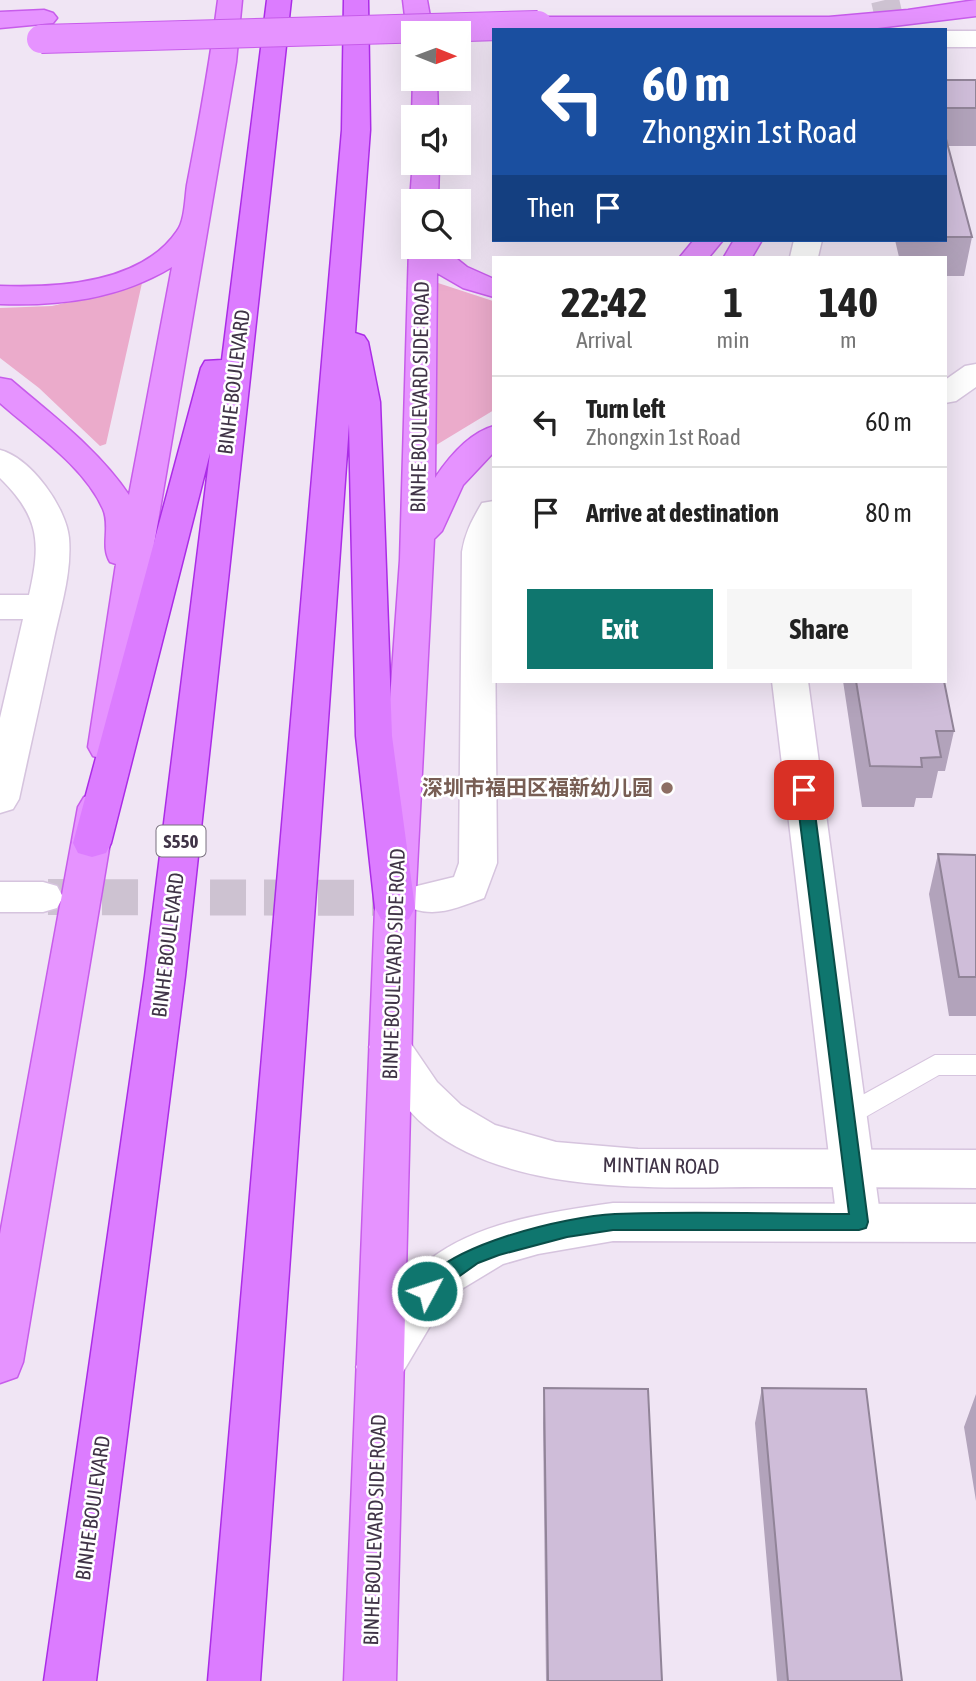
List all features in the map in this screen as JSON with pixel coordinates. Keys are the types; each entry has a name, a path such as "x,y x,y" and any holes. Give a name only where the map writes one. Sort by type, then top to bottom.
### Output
{"highway":[{"name":"BINHE BOULEVARD","path":"70,1681 165,976 279,0"},
{"path":"234,1681 358,102 356,0"},
{"path":"92,843 253,227"},
{"path":"344,271 363,402 374,736 411,903"}],"main road":[{"path":"0,1362 92,843 122,627 223,62 230,0"},
{"path":"415,0 418,21"},
{"path":"2,35 42,29 976,6"},
{"path":"806,28 908,19 976,6"},
{"path":"538,15 622,27 829,25"},
{"path":"0,295 38,297 83,292 126,279 164,259 192,233"},
{"path":"695,256 707,242"},
{"name":"BINHE BOULEVARD SIDE ROAD","path":"370,1681 390,1047 411,903 425,259"},
{"path":"436,259 445,268 475,283 492,287"},
{"path":"0,387 97,475 119,508 124,520 122,627"},
{"path":"417,561 425,529 447,483 472,454 492,438"}],"street":[{"path":"947,39 976,39"},
{"path":"947,393 976,373"},
{"path":"0,460 38,496 47,510 53,542 44,607 0,799"},
{"path":"411,903 444,898 470,887 478,863 479,552 482,532 492,514"},
{"path":"0,607 44,607"},
{"path":"790,683 859,1222"},
{"path":"0,897 43,897"},
{"name":"MINTIAN ROAD","path":"390,1047 427,1102 446,1118 500,1144 541,1157 612,1168 976,1169"},
{"path":"380,1367 427,1291 446,1274 471,1257 497,1247 567,1228 613,1222 976,1223"}],"lane":[{"path":"846,1116 935,1065 976,1065"}],"shaded area":[{"path":"138,282 142,283 106,444 100,446 39,388 0,358 0,308 52,306 127,288"},
{"path":"438,283 492,301 492,411 433,447 435,285"}],"building":[{"path":"947,80 976,80 976,108 947,108"},
{"path":"947,143 972,237 947,237"},
{"path":"856,683 944,683 954,731 936,731 941,757 921,758 922,767 870,766"},
{"path":"938,854 976,855 976,977 959,977"},
{"path":"544,1388 648,1389 662,1681 548,1681"},
{"path":"762,1388 866,1389 902,1681 788,1681"}],"tunnel":[{"path":"885,0 892,28"},
{"path":"48,897 426,898"}],"place":[{"name":"深圳市福田区福新幼儿园","path":"667,788"}],"route":[{"path":"427,1291 471,1257 567,1228 613,1222 859,1222 804,790"}]}
